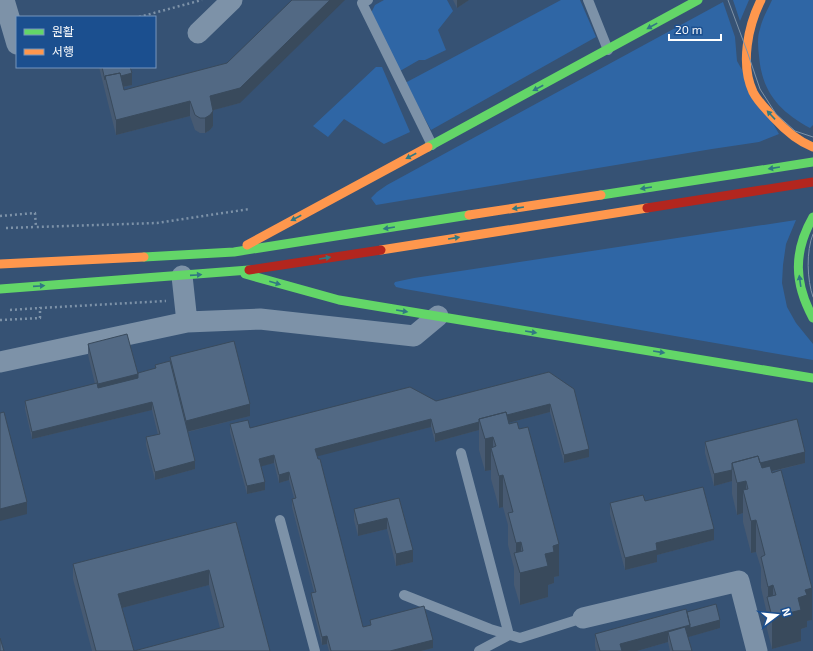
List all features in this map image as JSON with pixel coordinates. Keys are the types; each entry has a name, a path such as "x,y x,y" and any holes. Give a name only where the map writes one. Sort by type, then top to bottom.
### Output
{"highway":[{"path":"234,252 698,0"},
{"path":"761,0 757,8 749,37 747,51 749,80 754,92 763,106 781,126 794,136 813,147"},
{"path":"0,264 234,252 813,162"},
{"path":"0,289 238,272 813,182"},
{"path":"813,217 808,224 802,245 799,266 803,297 813,318"},
{"path":"238,272 339,300 813,378"}],"street":[{"path":"4,0 16,41"},
{"path":"198,33 232,0"},
{"path":"182,276 187,322"},
{"path":"0,362 187,322 260,319 414,336 438,316"},
{"path":"583,618 739,581 757,651"}],"lane":[{"path":"368,0 362,3 432,145"},
{"path":"588,0 608,50"},
{"path":"461,453 509,635"},
{"path":"280,520 315,651"},
{"path":"404,595 490,629 520,638 583,618"},
{"path":"479,651 509,635"}],"path":[{"path":"143,16 202,0"},
{"path":"6,228 157,223 250,209"},
{"path":"0,216 34,213 36,227"},
{"path":"10,310 184,300"},
{"path":"0,320 40,318 40,308"}],"shaded area":[{"path":"384,0 447,0 453,11 438,30 446,50 425,60 419,60 400,71 370,15 375,5"},
{"path":"561,0 580,0 596,37 431,130 405,83"},
{"path":"733,0 749,0 740,21"},
{"path":"772,0 813,0 813,125 810,128 789,115 781,107 768,90 764,80 759,56 758,35"},
{"path":"723,2 735,37 737,61 779,134 759,142 376,205 371,198 387,185"},
{"path":"376,67 382,67 410,132 384,144 344,119 328,137 313,126"},
{"path":"796,220 786,244 782,283 787,307 796,323 813,344 813,360 405,289 396,287 394,284 395,282 414,278"}],"building":[{"path":"292,0 330,0 240,88 210,96 213,111 210,115 205,118 200,118 195,115 190,101 116,120 105,76 120,73 124,90 227,63"},
{"path":"102,68 130,68 132,73 121,76 120,73 105,76 105,80"},
{"path":"127,334 138,374 98,384 88,344"},
{"path":"234,341 250,404 186,421 170,357"},
{"path":"170,361 195,461 155,472 146,437 160,434 152,402 32,432 25,401 97,383 98,388 138,378 138,373 156,368 155,365"},
{"path":"549,372 574,389 589,449 564,455 550,404 507,415 506,412 479,419 479,422 435,434 431,419 315,449 318,459 320,459 363,627 371,625 370,620 424,606 433,640 390,651 331,651 327,636 322,637 311,593 316,592 292,499 296,498 289,472 279,475 274,455 259,459 265,482 247,486 230,424 248,420 250,428 410,387 436,401"},
{"path":"4,412 27,502 0,509 0,413"},
{"path":"506,412 509,424 517,422 519,429 528,427 559,544 553,546 554,552 545,554 548,566 520,573 514,553 523,551 521,542 516,543 508,513 513,512 503,475 499,476 491,448 496,446 493,437 485,439 479,419"},
{"path":"797,419 805,452 760,463 758,456 732,463 732,470 714,474 705,442"},
{"path":"758,456 762,468 770,466 772,473 781,470 812,588 805,590 807,595 798,598 801,610 772,617 767,597 776,595 773,585 768,587 761,557 765,555 756,520 751,521 743,490 748,489 746,481 737,483 732,463"},
{"path":"703,487 714,529 656,543 657,550 625,558 610,503 643,495 645,501"},
{"path":"399,498 413,550 396,554 387,518 358,525 354,509"},
{"path":"236,522 270,651 134,651 96,651 73,564","holes":["209,570 224,627 134,651 118,594"]},
{"path":"716,604 720,620 690,628 687,612"},
{"path":"686,609 690,625 620,644 622,651 600,651 595,634"},
{"path":"685,627 692,651 673,651 668,632"},
{"path":"0,638 4,651 0,651"}],"tram line":[{"path":"728,0 760,89 776,114 795,131 813,137"},
{"path":"813,234 808,257 809,282 813,297"}],"traffic: fast":[{"path":"428,147 698,0"},
{"path":"601,195 813,162"},
{"path":"144,257 234,252 469,215"},
{"path":"813,217 806,230 802,243 798,268 802,292 813,318"},
{"path":"0,289 249,270"},
{"path":"245,274 339,300 813,378"}],"traffic: slow":[{"path":"761,0 752,21 747,45 746,57 749,81 757,99 778,122 787,131 807,145 813,147"},
{"path":"247,245 428,147"},
{"path":"469,215 601,195"},
{"path":"381,250 647,208"},
{"path":"0,264 144,257"}],"traffic: jam":[{"path":"647,208 813,182"},
{"path":"249,270 381,250"}]}
